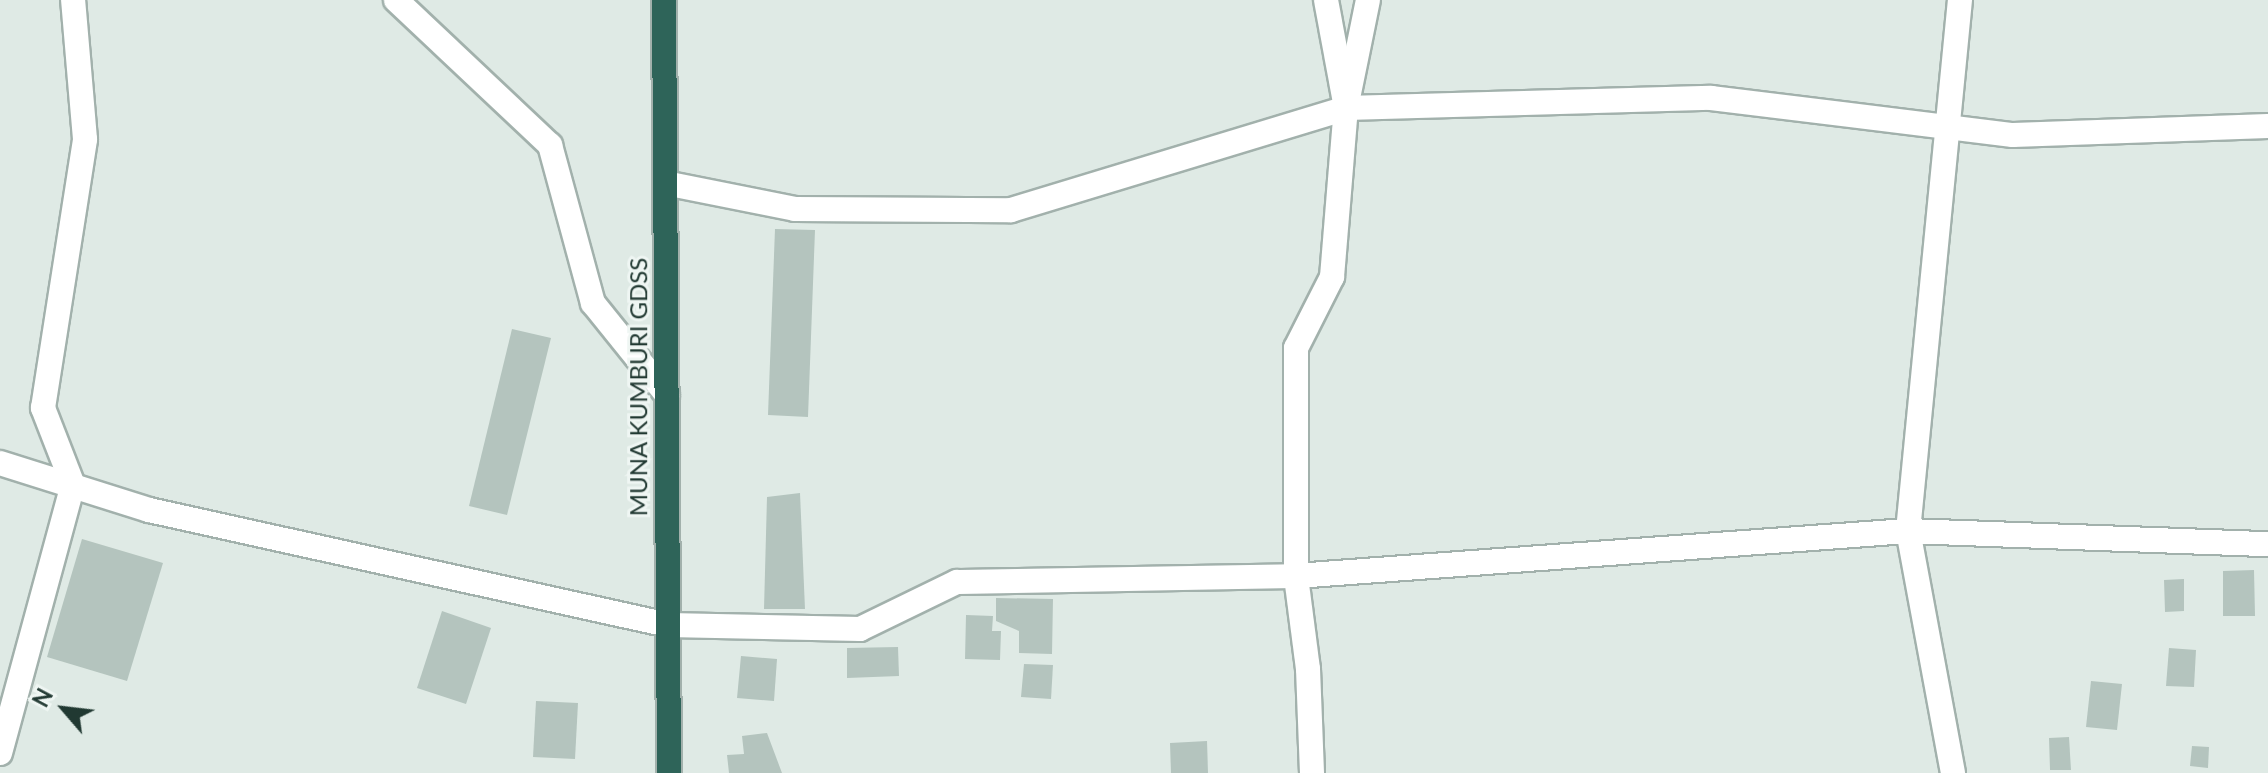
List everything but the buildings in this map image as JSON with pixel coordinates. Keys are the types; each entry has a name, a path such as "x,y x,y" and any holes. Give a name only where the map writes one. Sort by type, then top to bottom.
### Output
{"highway":[{"name":"MUNA KUMBURI GDSS","path":"664,0 669,773"}],"street":[{"path":"0,753 73,485 43,408 85,139 73,0"},
{"path":"396,0 550,145 593,303 667,395"},
{"path":"1326,0 1346,108"},
{"path":"1312,773 1308,669 1296,576 1296,348 1332,277 1346,108 1368,0"},
{"path":"1953,773 1908,531 1951,128 1960,0"},
{"path":"665,183 795,209 1011,210 1346,108 1711,98 2013,135 2268,126"},
{"path":"0,463 149,510 668,625 860,629 957,582 1296,576 1908,531 2268,544"}]}
